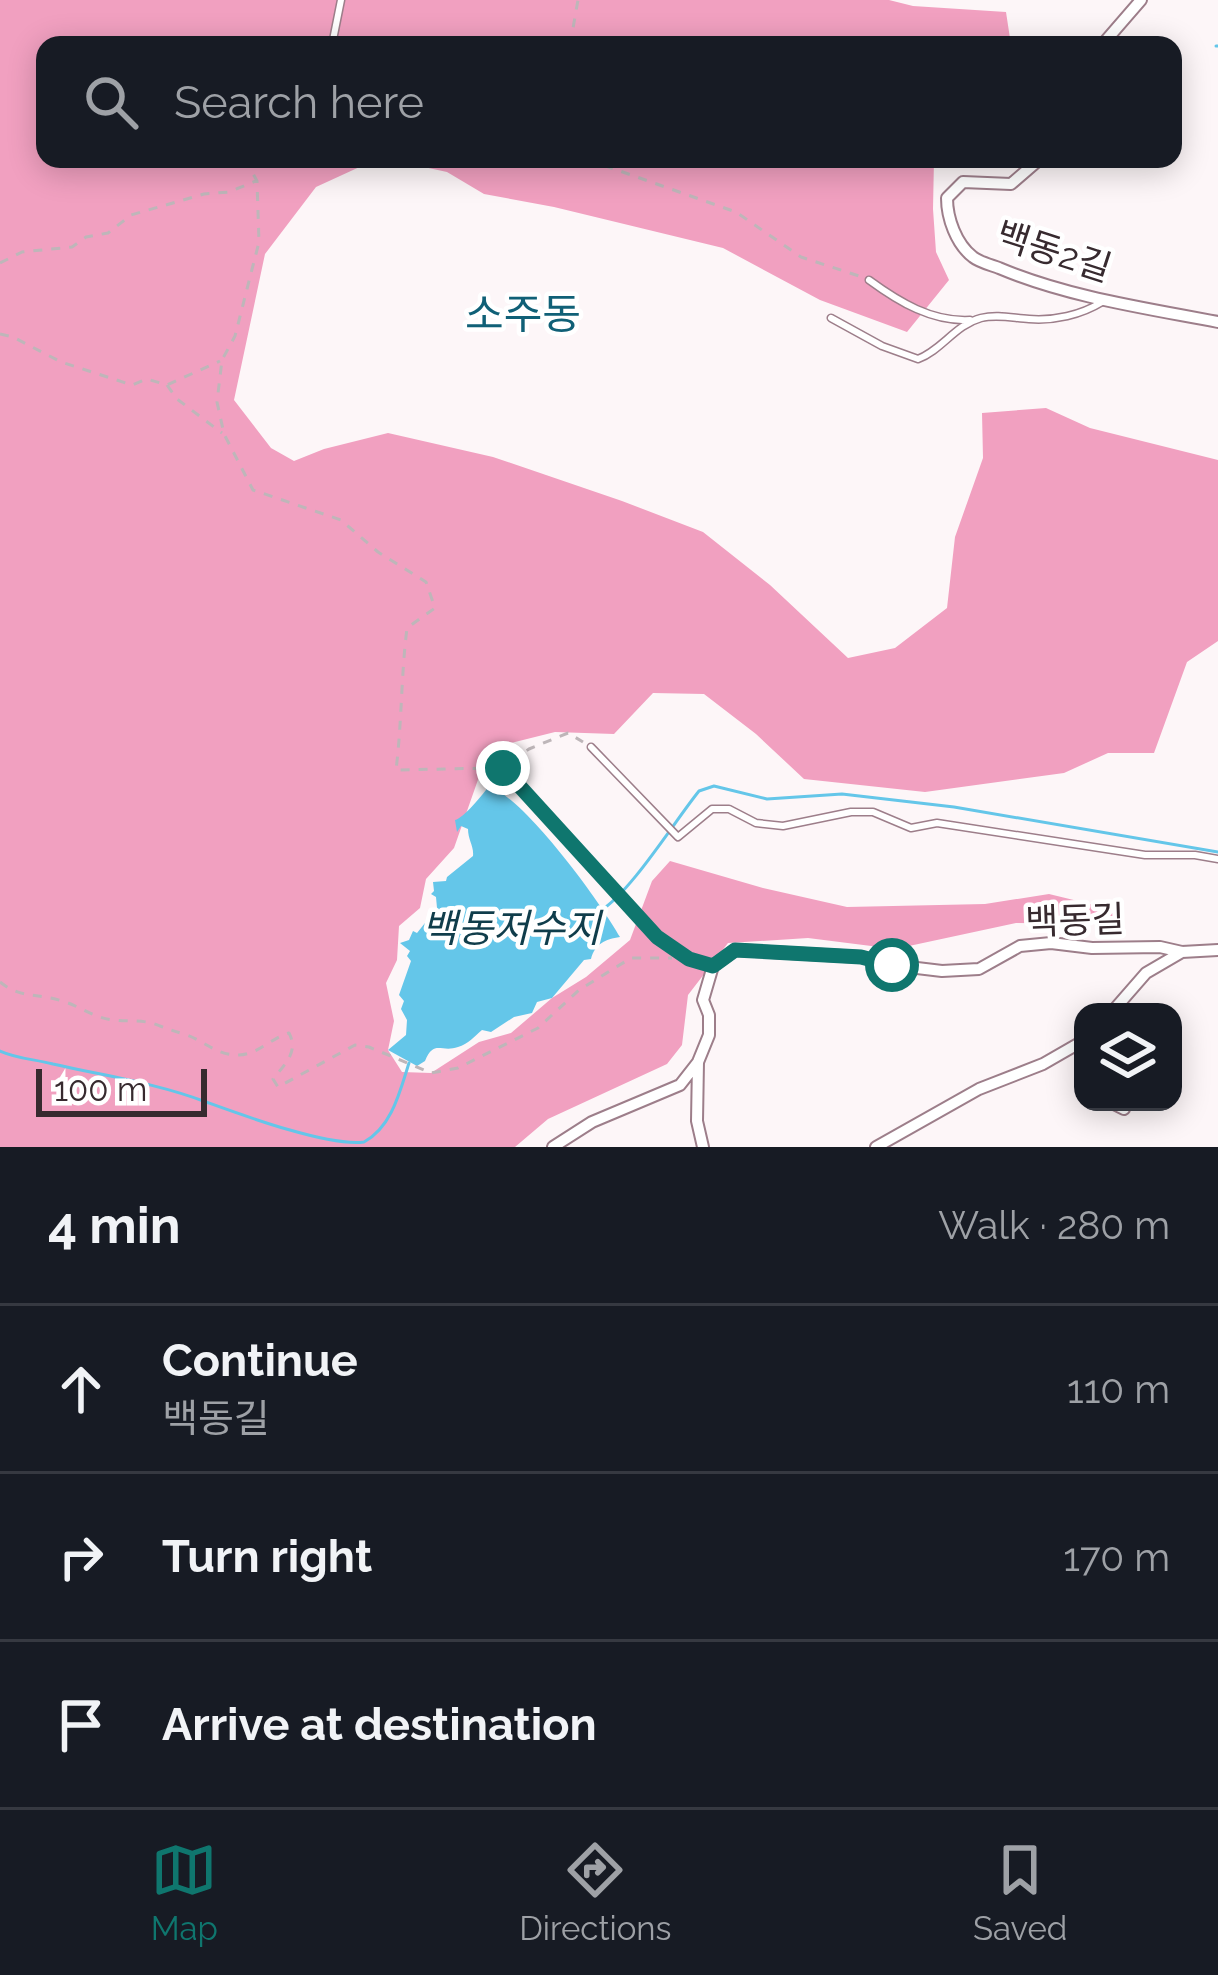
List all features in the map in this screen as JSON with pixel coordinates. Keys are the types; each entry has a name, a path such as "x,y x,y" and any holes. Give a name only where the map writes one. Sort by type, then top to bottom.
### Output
{"street":[{"path":"1110,36 1142,0"},
{"name":"백동2길","path":"1030,168 1011,184 963,182 947,198 947,213 957,236 973,257 1015,275 1105,301 1218,322"},
{"name":"백동길","path":"713,966 735,950 861,957 942,971 979,969 1020,946 1218,950"},
{"path":"1120,1003 1146,973 1183,952"},
{"path":"553,1147 592,1122 680,1084 698,1062 709,1034 703,1000 713,966"},
{"path":"876,1147 979,1089 1074,1046"},
{"path":"698,1062 703,1147"}],"lane":[{"path":"334,36 341,0"},
{"path":"869,280 895,298 951,321 1083,314 1105,301"},
{"path":"831,318 918,359 974,320"},
{"path":"591,747 678,837 712,809 729,809 756,823 783,826 873,812 910,828 937,823 1145,855 1218,859"},
{"path":"503,768 657,937 689,959 713,966"}],"path":[{"path":"572,36 578,0"},
{"path":"249,168 257,181 260,242 235,336 222,360 217,401 224,434 253,490 341,520 378,552 426,582 435,608 406,628 396,770 503,768 530,749 568,733 591,747"},
{"path":"611,168 736,212 801,257 869,280"},
{"path":"0,262 22,252 73,247 86,237 108,232 131,215 257,181"},
{"path":"0,334 61,362 132,385 147,379 166,385 224,434"},
{"path":"166,385 222,360"},
{"path":"0,982 31,998 65,1001 86,1014 158,1025 228,1054 261,1049 289,1033 293,1053 273,1079 278,1088 355,1045 431,1073 458,1068 538,1028 579,990 631,958 689,959"}],"shaded area":[{"path":"0,0 889,0 1006,12 1010,36 36,36 36,168 357,168 316,187 265,254 234,400 271,448 294,461 388,433 493,457 622,501 703,532 770,585 848,658 895,648 947,608 955,537 983,458 982,413 1046,408 1090,428 1218,460 1218,641 1187,662 1154,753 1108,753 1064,773 925,792 804,779 704,694 653,693 614,734 555,732 511,743 480,774 454,848 426,879 420,908 399,926 397,960 386,983 394,1021 388,1050 402,1072 431,1073 479,1042 511,1033 630,940 652,881 670,861 847,907 985,904 1049,894 1123,912 1117,924 1016,923 895,949 808,938 728,943 688,995 682,1045 667,1064 548,1119 515,1147 0,1147"},
{"path":"429,168 934,168 936,252 949,280 907,332 820,300 723,248 484,194 447,172"}],"water":[{"name":"백동저수지","path":"489,786 541,830 620,937 598,946 552,998 537,1002 532,1013 514,1017 491,1032 482,1030 458,1047 435,1048 417,1066 388,1050 406,1035 404,1001 399,995 411,961 410,951 400,943 409,940 413,931 417,933 437,908 431,894 433,882 446,881 473,856 468,829 461,826 457,832 455,820"}],"waterway":[{"path":"600,911 638,873 699,791 714,786 767,799 842,794 954,807 1218,852"},
{"path":"0,1051 130,1080 285,1129 349,1142 364,1142 382,1127 409,1063"}],"district":[{"name":"소주동","path":"523,314"}],"route":[{"path":"503,768 657,937 689,959 713,966 735,950 766,950 861,957 892,965"}]}
